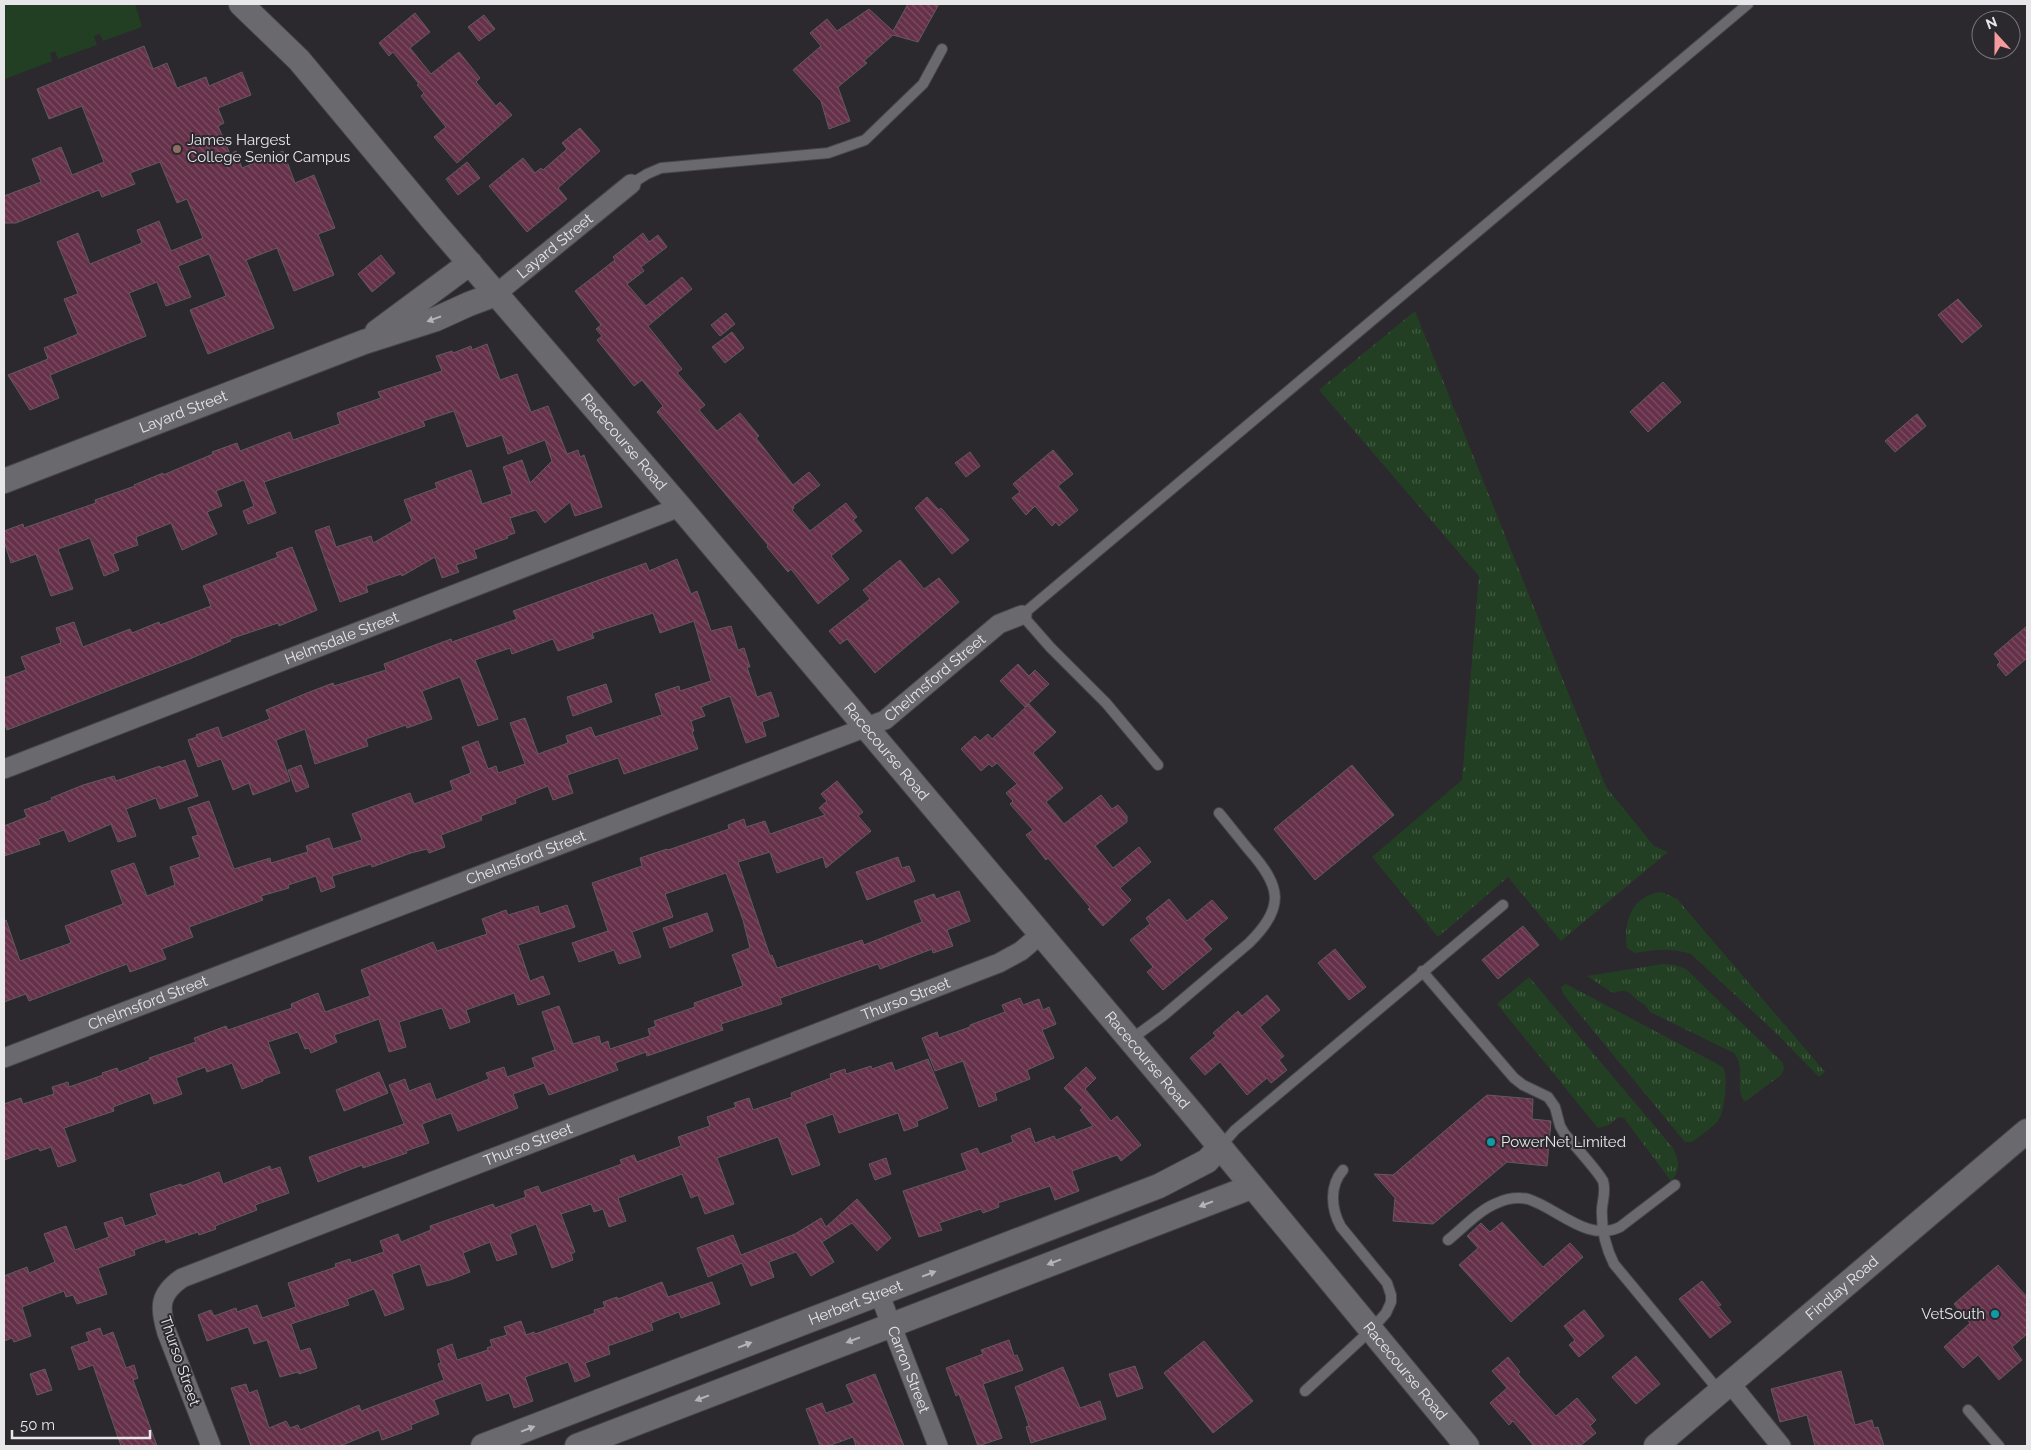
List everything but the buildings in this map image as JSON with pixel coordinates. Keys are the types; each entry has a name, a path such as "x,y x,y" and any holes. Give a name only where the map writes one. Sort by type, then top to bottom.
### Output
{"street":[{"name":"Racecourse Road","path":"241,4 299,60 470,264 680,507 1042,934 1467,1446"},
{"name":"Racecourse Road","path":"264,4 299,60"},
{"name":"Layard Street","path":"4,481 364,342 436,319 468,304 496,294 631,184"},
{"name":"Layard Street","path":"364,342 470,264"},
{"name":"Helmsdale Street","path":"4,769 680,507"},
{"name":"Chelmsford Street","path":"4,1058 885,720 999,624 1022,615"},
{"name":"Thurso Street","path":"211,1446 162,1315 163,1297 182,1278 999,963 1021,951 1042,934"},
{"name":"Findlay Road","path":"1656,1446 2027,1132"},
{"name":"Herbert Street","path":"482,1446 1159,1186 1207,1161 1220,1147"},
{"path":"568,1413 579,1445 1251,1187"},
{"name":"Carron Street","path":"879,1293 938,1446"},
{"path":"1726,1388 1781,1446"}],"lane":[{"path":"1158,765 1106,704 1022,615 1748,4"},
{"path":"631,184 661,168 828,153 865,140 923,84 942,49"},
{"path":"1130,1040 1163,1016 1249,943 1261,932 1273,911 1275,895 1271,879 1264,867 1220,813"},
{"path":"1220,1147 1235,1130 1422,971 1503,905"},
{"path":"1422,971 1514,1078 1523,1085 1548,1097 1555,1107 1564,1133 1602,1181 1605,1192 1602,1208 1605,1246 1614,1264 1726,1388"},
{"path":"1305,1391 1371,1330 1386,1313 1391,1302 1387,1283 1341,1227 1336,1217 1333,1208 1335,1181 1343,1170"},
{"path":"1448,1240 1489,1207 1515,1198 1527,1199 1566,1219 1604,1233 1620,1227 1675,1185"},
{"path":"1968,1410 1999,1446"}],"green space":[{"path":"4,4 135,4 142,27 103,41 100,34 94,36 97,45 58,59 55,51 50,53 52,61 5,79"},
{"path":"1415,311 1606,787 1654,846 1668,852 1561,941 1508,877 1438,937 1372,857 1462,780 1479,576 1319,390"},
{"path":"1662,892 1677,899 1825,1072 1819,1077 1774,1031 1691,954 1663,950 1635,953 1627,948 1628,920 1632,911 1643,898"},
{"path":"1663,964 1675,965 1686,969 1783,1063 1784,1069 1781,1075 1744,1101 1740,1090 1740,1065 1734,1053 1650,1012 1628,992 1613,993 1587,976"},
{"path":"1529,977 1673,1148 1677,1157 1678,1169 1671,1181 1624,1118 1618,1117 1609,1125 1598,1128 1497,1004"},
{"path":"1566,984 1723,1067 1726,1085 1721,1115 1717,1122 1695,1140 1685,1142 1563,994 1561,987"}],"place":[{"name":"James Hargest College Senior Campus","path":"177,149"},
{"name":"PowerNet Limited","path":"1491,1142"},
{"name":"VetSouth","path":"1995,1314"}]}
